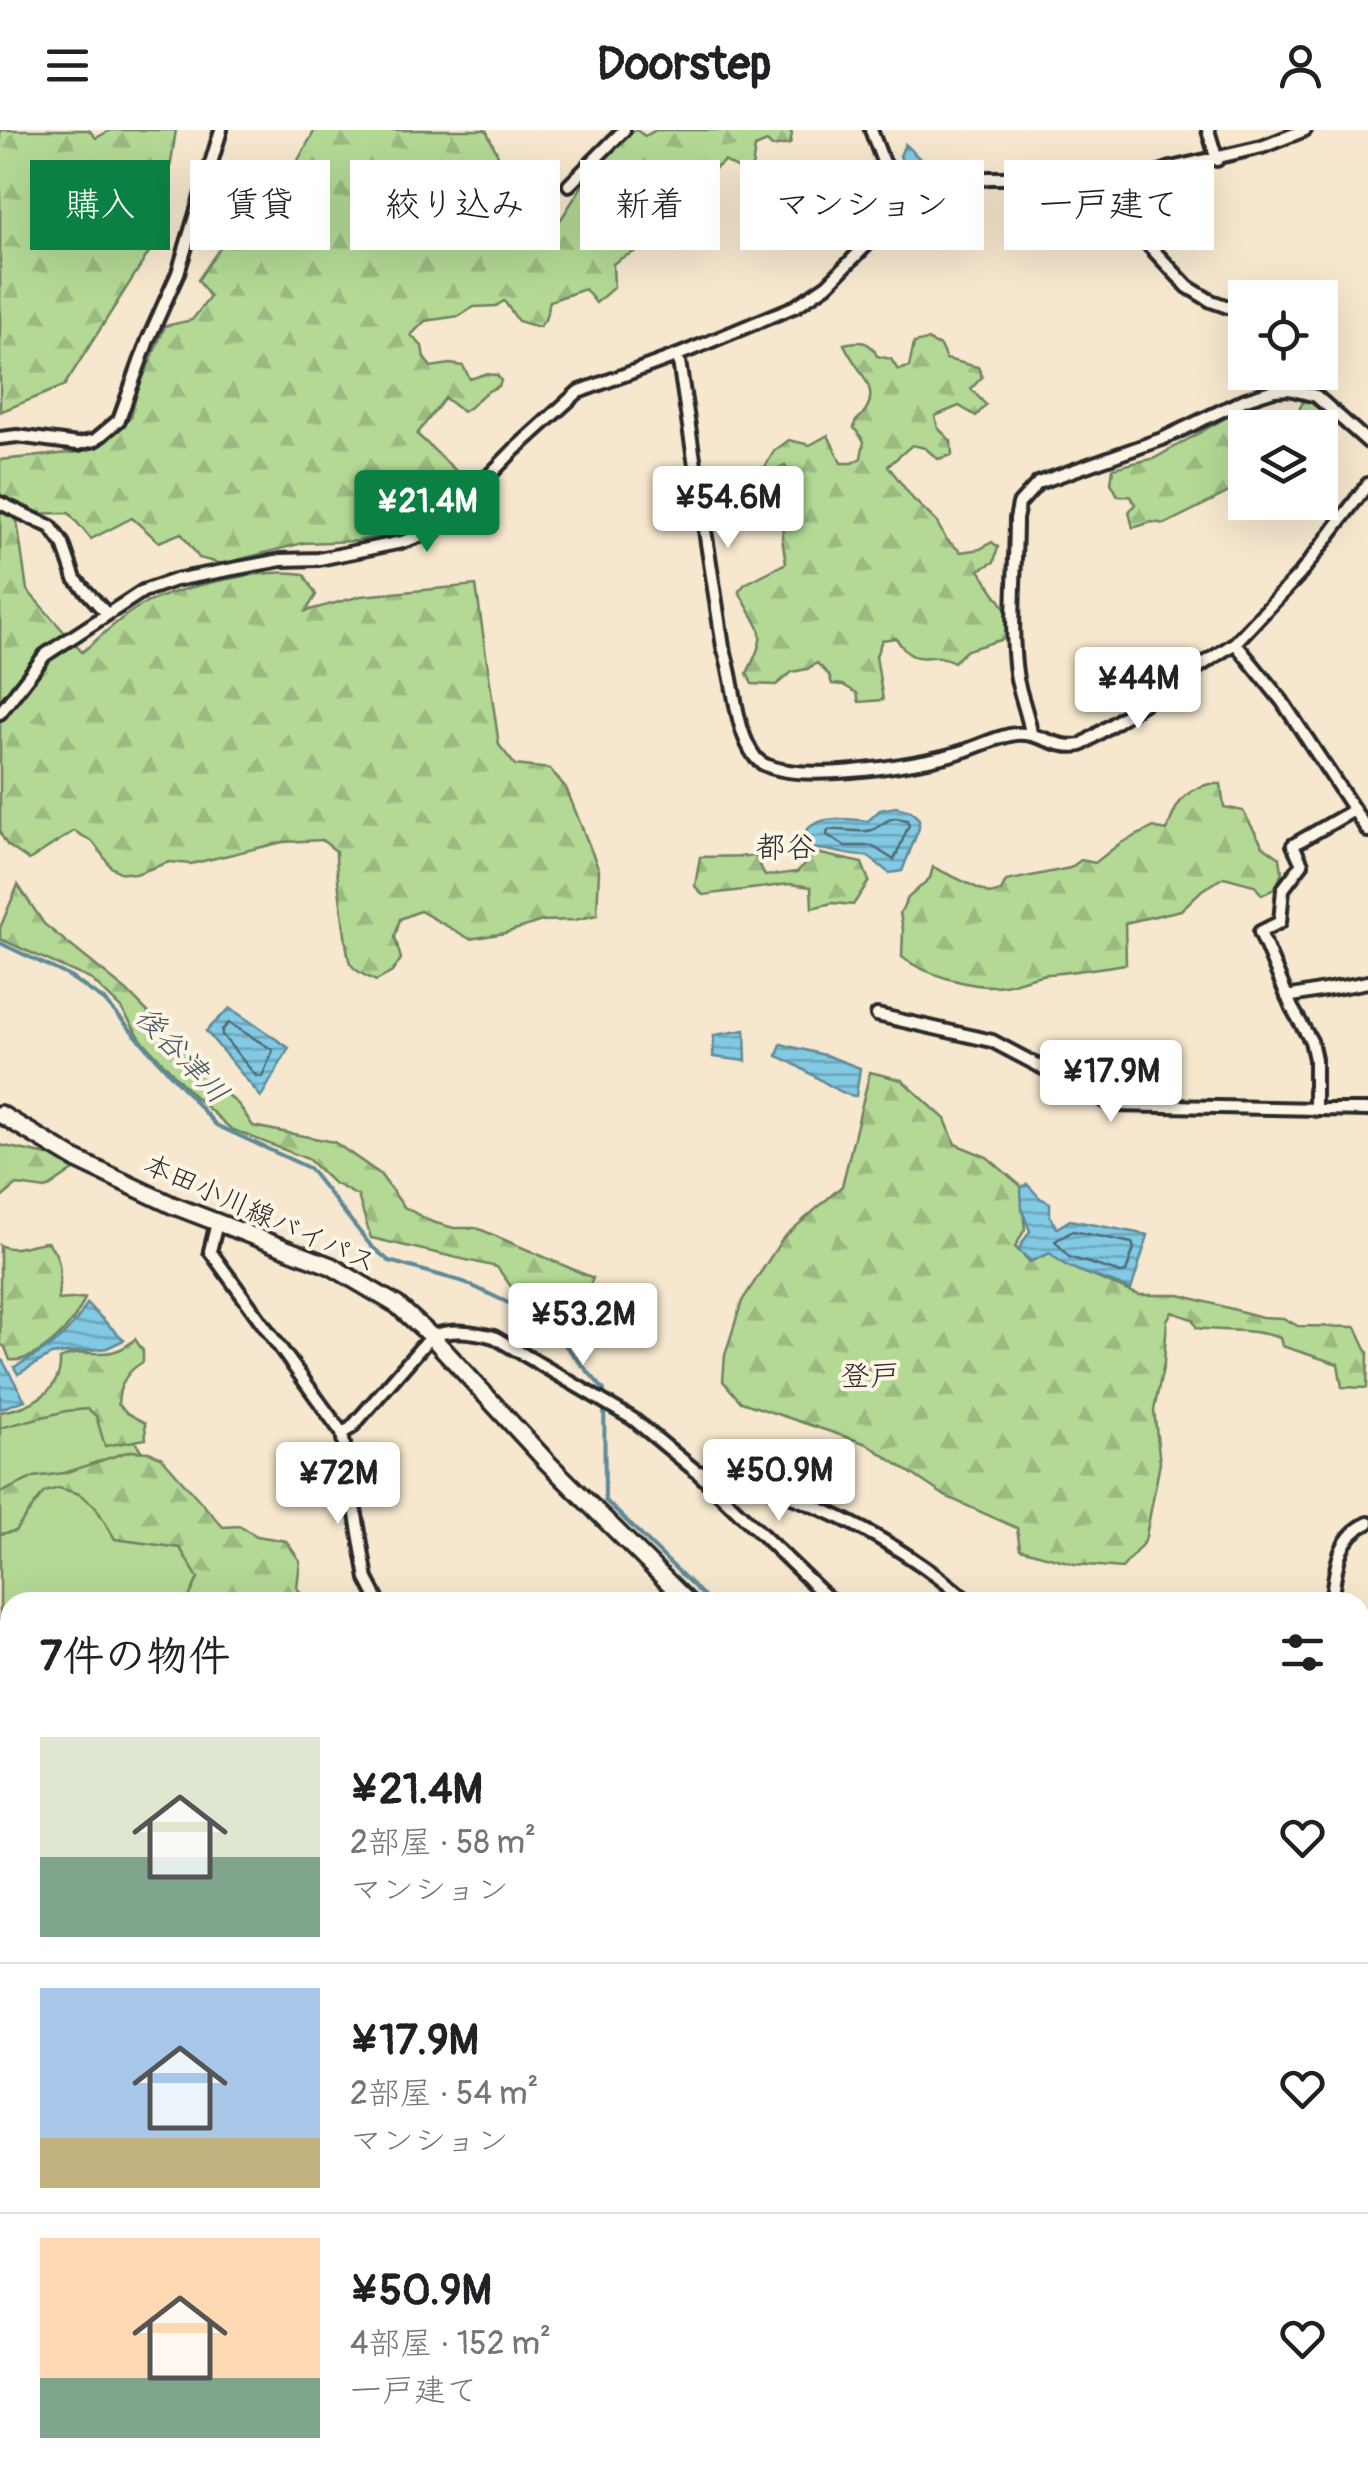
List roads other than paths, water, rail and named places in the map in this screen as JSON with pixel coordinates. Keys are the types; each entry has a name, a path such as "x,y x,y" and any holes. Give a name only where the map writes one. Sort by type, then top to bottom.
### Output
{"street":[{"path":"0,438 17,436 78,444 95,440 119,420 178,273 221,130"},
{"path":"569,185 624,130"},
{"path":"870,130 883,160"},
{"path":"1208,130 1217,160"},
{"path":"1214,160 1305,130"},
{"path":"0,713 44,656 143,591 175,580 281,560 319,560 435,531 514,450 578,392 678,356 796,306 827,285 862,250"},
{"path":"1154,250 1188,287 1228,306"},
{"path":"678,356 723,647 732,672 736,707 756,760 784,770 852,772 954,754 1010,734 1030,733 1056,745 1081,745 1234,644 1300,574 1368,484"},
{"path":"1030,733 1015,654 1016,519 1027,493 1038,484 1162,439 1260,393 1277,390"},
{"path":"1296,390 1316,396 1368,442"},
{"path":"0,502 51,528 63,544 75,579 108,614"},
{"path":"1234,644 1282,701 1368,831"},
{"path":"1316,1110 1311,1042 1260,932 1280,922 1283,889 1302,864 1294,845 1354,810"},
{"path":"1287,997 1368,982"},
{"path":"877,1016 992,1041 1113,1105 1368,1110"},
{"name":"本田小川線バイパス","path":"0,1114 75,1158 172,1205 331,1266 397,1306 431,1336 548,1462 678,1592"},
{"path":"218,1223 210,1250 342,1433 367,1579 374,1592"},
{"path":"342,1433 351,1428 431,1336 446,1331 494,1336 633,1419 697,1472 822,1592"},
{"path":"697,1472 755,1483 827,1512 928,1568 957,1592"},
{"path":"1334,1592 1341,1548 1350,1534 1368,1522"}],"water":[{"path":"905,144 921,160 902,160"},
{"path":"896,807 911,811 919,819 902,871 889,873 868,856 812,849 802,838 821,821 868,821 880,810"},
{"path":"230,1008 289,1048 261,1097 206,1031"},
{"path":"745,1030 746,1061 713,1057 714,1035"},
{"path":"781,1044 860,1068 856,1096 777,1056"},
{"path":"1027,1184 1050,1203 1050,1216 1057,1228 1070,1220 1148,1235 1131,1290 1067,1266 1050,1253 1031,1261 1018,1250 1030,1231 1022,1210 1021,1188"},
{"path":"87,1304 124,1340 107,1348 51,1355 18,1374 14,1367 56,1342"},
{"path":"0,1356 25,1400 0,1409"}],"waterway":[{"name":"後谷津川","path":"0,943 67,975 104,1000 216,1125 309,1168 371,1246 389,1261 464,1282 523,1310 557,1336 604,1390 605,1500 700,1592"}],"district":[{"name":"都谷","path":"786,847"},
{"name":"登戸","path":"870,1376"}]}
